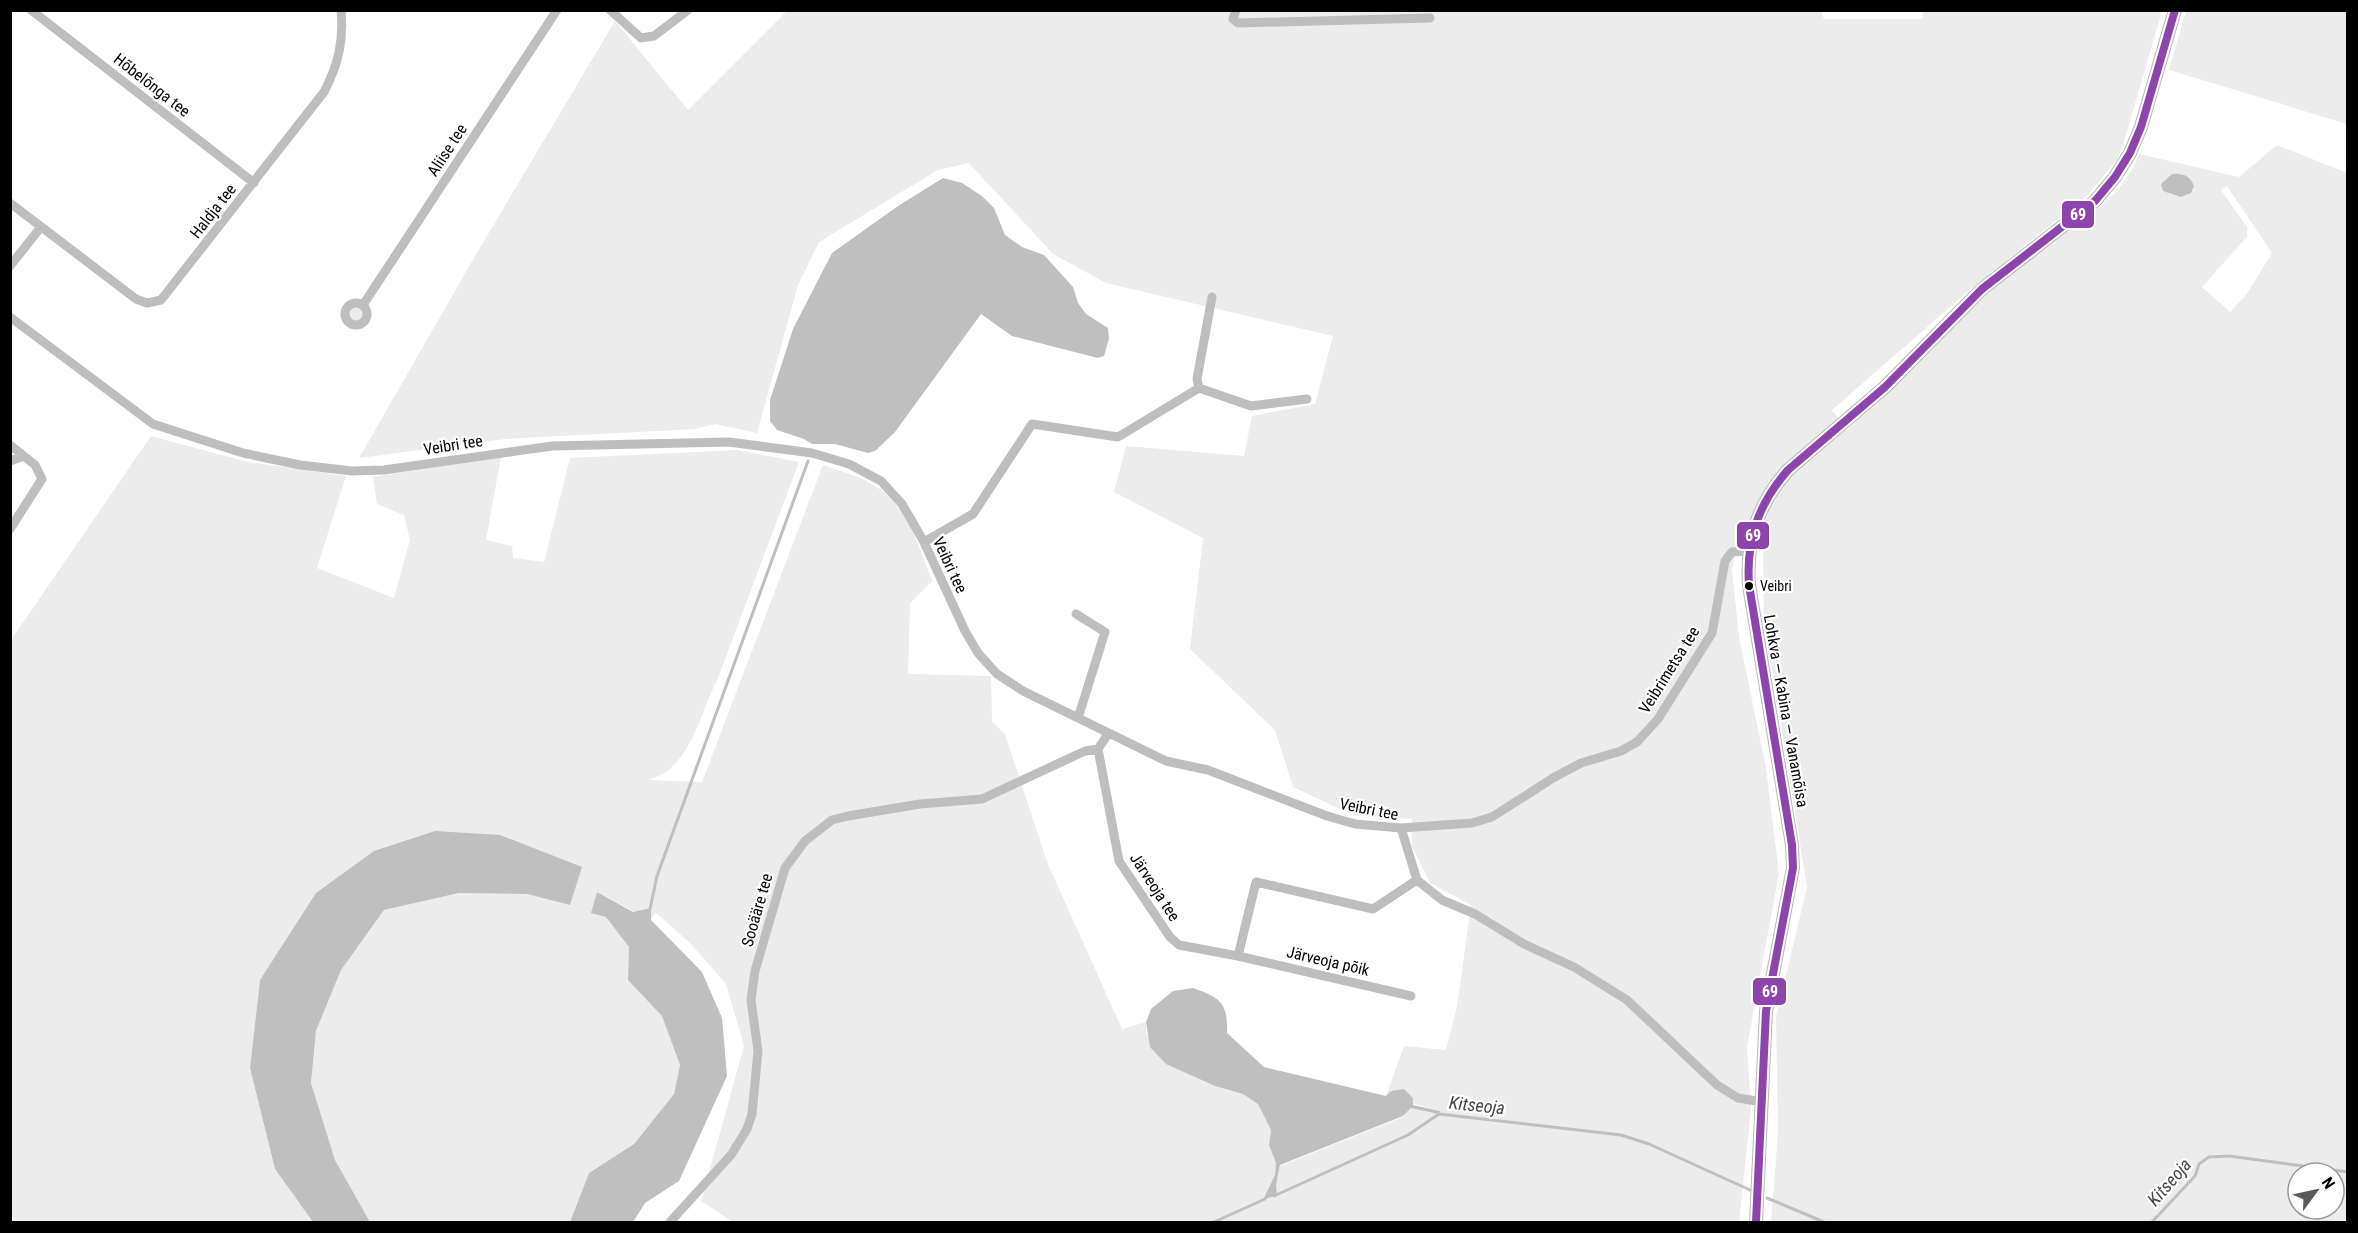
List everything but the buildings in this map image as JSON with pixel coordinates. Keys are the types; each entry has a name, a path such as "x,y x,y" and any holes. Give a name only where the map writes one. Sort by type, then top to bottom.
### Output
{"street":[{"name":"Hõbelõnga tee","path":"31,10 254,183"},
{"name":"Haldja tee","path":"10,203 136,299 147,303 158,302 324,92 335,72 342,42 340,10"},
{"name":"Aliise tee","path":"363,305 557,10"},
{"path":"610,10 641,38 654,36 688,10"},
{"path":"1236,10 1233,19 1238,22 1430,18"},
{"name":"Lohkva — Kabina — Vanamõisa","path":"1756,1222 1766,1011 1793,868 1792,845 1751,603 1749,551 1758,513 1774,486 1788,470 1885,387 1982,289 2095,201 2115,177 2130,153 2141,127 2175,10"},
{"path":"10,266 41,227"},
{"path":"1199,388 1197,379 1212,297"},
{"name":"Veibri tee","path":"10,317 153,424 243,453 300,465 352,471 422,465 552,446 729,442 812,453 849,464 881,481 892,492 924,542 953,608 978,653 997,674 1023,691 1166,761 1208,770 1327,816 1354,824 1401,828 1417,880"},
{"path":"924,542 973,514 1032,424 1105,437 1118,436 1199,388 1251,406 1307,399"},
{"path":"10,446 35,465 42,479 10,529"},
{"path":"10,461 24,456"},
{"name":"Veibrimetsa tee","path":"1401,828 1472,823 1492,817 1572,768 1621,751 1637,742 1658,719 1712,633 1725,561 1732,552 1749,551"},
{"path":"1076,614 1105,632 1078,718"},
{"path":"1098,749 1108,734"},
{"name":"Järveoja tee","path":"1098,749 1115,846 1124,870 1170,937 1179,945 1238,956"},
{"name":"Sooääre tee","path":"670,1222 731,1155 747,1130 752,1114 758,1051 751,1000 754,971 784,868 805,841 832,820 848,816 920,804 982,799 1085,751 1098,749"},
{"path":"1238,956 1256,882 1373,909 1417,880 1442,900 1475,914 1524,944 1574,967 1627,1000 1717,1085 1738,1098 1762,1102"},
{"name":"Järveoja põik","path":"1238,956 1411,996"}],"shaded area":[{"path":"1821,10 1824,19 1923,19 1923,10 2162,11 2117,160 2087,196 1973,287 1832,410 1847,430 2011,273 2101,206 2130,173 2139,154 2239,177 2277,145 2347,173 2347,1222 1771,1222 1778,1133 1776,1017 1807,887 1764,619 1763,531 1740,524 1732,570 1739,637 1766,768 1779,873 1747,1047 1751,1109 1739,1222 733,1222 701,1201 744,1046 726,984 690,943 656,913 650,920 597,892 592,913 606,917 629,947 628,980 662,1016 680,1065 674,1094 634,1144 589,1173 570,1222 370,1222 335,1160 311,1083 316,1031 341,970 384,910 459,893 527,894 570,905 500,835 260,980 250,1068 275,1169 313,1222 11,1222 11,640 151,436 248,462 346,476 317,568 394,598 410,540 404,515 377,504 373,477 501,457 486,540 512,546 513,558 544,562 570,458 738,450 799,462 698,727 686,750 669,770 649,780 702,782 823,465 869,482 886,494 904,516 917,541 932,581 910,603 908,674 991,676 992,721 1005,734 1047,862 1122,1029 1146,1022 1146,1034 1215,1086 1243,1094 1258,1104 1271,1130 1269,1145 1276,1163 1276,1185 1280,1166 1403,1117 1411,1108 1440,1111 1386,1096 1404,1046 1446,1050 1457,1007 1471,905 1430,883 1412,846 1412,819 1355,816 1293,787 1275,730 1190,649 1203,538 1114,492 1126,446 1244,456 1252,416 1315,404 1333,336 1106,283 1053,254 969,163 938,170 819,242 798,285 757,433 715,424 695,429 505,439 359,458 475,256 615,21 688,110 787,11","holes":["2227,186 2272,253 2246,295 2230,312 2202,287 2247,237 2247,227 2221,190"]},
{"path":"2186,11 2347,11 2347,124 2169,70"},
{"path":"2172,174 2183,175 2190,180 2194,186 2191,193 2181,197 2163,191 2161,184"},
{"path":"943,178 962,183 982,196 994,208 1005,235 1022,247 1044,255 1073,287 1078,303 1086,314 1108,328 1109,338 1104,356 1098,358 1012,336 981,314 895,432 875,451 868,453 835,444 812,444 777,430 770,421 770,400 793,329 832,253 898,206"},
{"path":"356,305 362,308 365,314 362,320 356,323 350,320 347,314 350,308"},
{"path":"435,831 500,835 582,867 570,905 527,894 459,893 384,910 341,970 316,1031 311,1083 335,1160 370,1222 313,1222 275,1169 250,1068 260,980 316,893 374,851"},
{"path":"597,892 633,912 651,908 651,920 702,972 722,1018 727,1076 679,1181 645,1203 633,1222 570,1222 589,1173 634,1144 674,1094 680,1065 662,1016 628,980 629,947 606,917 591,913"},
{"path":"1193,988 1210,995 1221,1003 1226,1015 1227,1033 1264,1067 1386,1096 1391,1091 1404,1089 1413,1098 1413,1105 1440,1111 1439,1114 1411,1108 1403,1116 1280,1165 1276,1185 1277,1195 1263,1200 1275,1175 1276,1163 1269,1145 1271,1130 1258,1104 1243,1094 1215,1086 1166,1064 1150,1047 1146,1022 1151,1009 1173,991"}],"waterway":[{"path":"650,909 657,876 808,461"},
{"name":"Kitseoja","path":"1274,1196 1408,1135 1439,1114 1621,1135 1649,1144 1750,1190"},
{"name":"Kitseoja","path":"2152,1222 2195,1176 2199,1164 2209,1157 2229,1156 2348,1172"},
{"name":"Kitseoja","path":"1767,1198 1824,1222"},
{"name":"Kitseoja","path":"1214,1222 1265,1199"}],"transit line":[{"name":"69","path":"1756,1222 1766,1011 1793,868 1792,845 1749,585 1750,553 1756,523 1769,496 1788,470 1885,387 1982,289 2095,201 2115,177 2130,153 2141,127 2175,10"}],"place":[{"name":"Veibri","path":"1749,586"}]}
